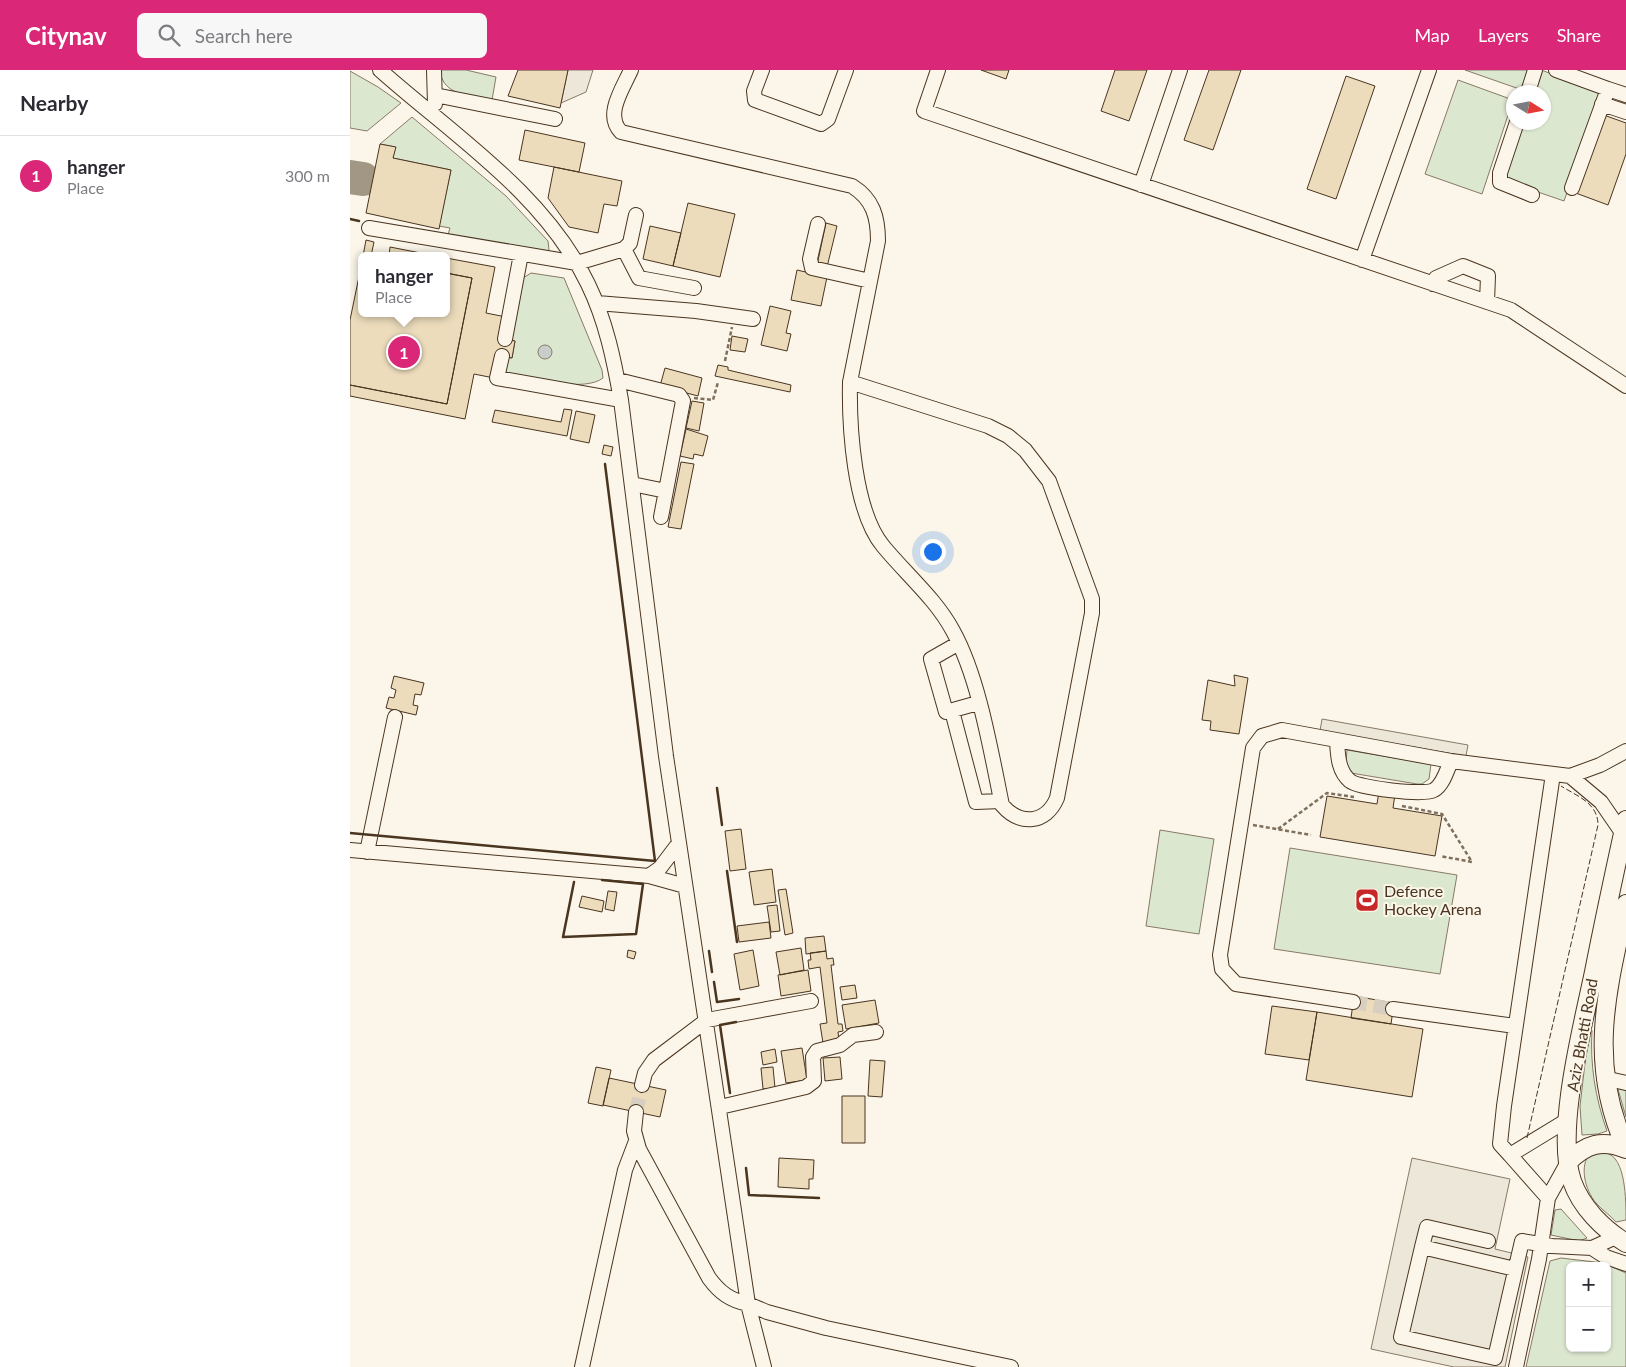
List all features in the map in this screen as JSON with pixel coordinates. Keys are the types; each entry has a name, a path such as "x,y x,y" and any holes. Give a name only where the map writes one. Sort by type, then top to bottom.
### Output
{"main road":[{"name":"Aziz Bhatti Road","path":"1623,1237 1596,1219 1580,1197 1572,1180 1568,1162 1568,1119 1579,1043 1624,827"},
{"name":"Aziz Bhatti Road","path":"1626,904 1621,952 1603,1028 1604,1078 1614,1119 1626,1148"},
{"path":"1568,1162 1579,1151 1590,1145 1602,1142 1613,1143 1626,1148"}],"street":[{"path":"380,70 436,117 526,198 558,234 578,263 596,303 611,347 622,400 685,886 707,1020 748,1304 764,1367"},
{"path":"434,70 436,117"},
{"path":"631,70 614,114 616,127 621,132 852,186 862,193 871,206 878,225 878,241 850,382 851,424 864,512 882,545 939,609 959,643 972,676 1002,800 1010,814 1021,818 1045,816 1052,810 1057,798 1090,630 1092,599 1049,481 1025,450 1008,436 988,426 850,382"},
{"path":"762,70 754,95 759,103 822,124 828,119 846,70"},
{"path":"938,70 924,111 1511,310 1626,386"},
{"path":"1141,185 1180,70"},
{"path":"1362,260 1429,70"},
{"path":"1531,85 1536,70"},
{"path":"1556,70 1626,95"},
{"path":"1572,188 1608,88"},
{"path":"435,95 555,119"},
{"path":"1602,104 1626,112"},
{"path":"1514,130 1500,173 1500,182 1532,195"},
{"path":"369,228 578,263 624,249 630,243 636,215"},
{"path":"818,224 810,259 812,268 870,281"},
{"path":"624,249 639,278 694,288"},
{"path":"505,339 521,254"},
{"path":"1434,284 1436,278 1463,266 1484,273 1488,276 1489,284 1487,302"},
{"path":"596,303 753,319"},
{"path":"502,356 498,378 622,400"},
{"path":"618,380 681,398 683,404 661,517"},
{"path":"632,484 666,491"},
{"path":"959,643 931,659 946,712 978,703"},
{"path":"952,711 976,802 1002,800"},
{"path":"367,852 395,716"},
{"path":"1353,1002 1236,984 1222,969 1220,955 1253,748 1262,736 1282,730 1337,742 1570,776 1600,765 1626,751"},
{"path":"1337,742 1338,760 1346,777 1352,782 1388,789 1425,794 1435,790 1446,774 1451,760"},
{"path":"1548,1198 1500,1144 1515,1026 1553,774"},
{"path":"1570,776 1601,802 1624,827"},
{"path":"648,876 660,868 679,843"},
{"path":"350,850 648,876 662,878 685,886"},
{"path":"642,1085 645,1073 654,1060 707,1020 811,1001"},
{"path":"1393,1009 1515,1026"},
{"path":"720,1107 806,1087 814,1081 813,1057 817,1051 840,1045 852,1035 876,1032"},
{"path":"1604,1078 1626,1083"},
{"path":"636,1112 634,1123 636,1142 709,1278 724,1294 735,1301 748,1304 766,1312 826,1328 1011,1367"},
{"path":"1510,1155 1568,1119"},
{"path":"582,1367 625,1170 636,1142"},
{"path":"1516,1367 1542,1245 1548,1198 1568,1162"},
{"path":"1488,1241 1427,1227 1401,1337 1495,1358 1522,1241 1542,1245 1592,1248 1623,1237"},
{"path":"1422,1247 1515,1269"},
{"path":"1592,1248 1606,1257 1626,1264"}],"path":[{"path":"725,361 734,316"},
{"path":"681,398 714,400 718,382"},
{"path":"1278,829 1327,793 1361,799"},
{"path":"1394,804 1442,814 1472,862 1440,856"},
{"path":"1242,822 1311,835"}],"green space":[{"path":"440,70 466,70 496,77 492,100 467,96 452,90 442,79"},
{"path":"1465,70 1532,70 1527,85 1508,85"},
{"path":"1541,70 1602,92 1564,201 1503,180 1521,130 1551,130 1551,85 1536,85"},
{"path":"350,71 401,103 367,131 350,128"},
{"path":"1458,80 1506,97 1506,121 1482,194 1425,174"},
{"path":"412,117 506,196 548,241 549,250 545,253 447,238 450,228 439,226 451,170 393,158 395,147 380,144"},
{"path":"531,273 564,278 602,370 603,378 584,384 559,384 512,377 505,373 506,357 512,358 515,341 508,339 523,278"},
{"path":"1347,750 1431,764 1429,779 1422,784 1417,784 1351,773 1346,762"},
{"path":"1160,830 1214,839 1199,934 1146,926"},
{"name":"Defence Hockey Arena","path":"1290,848 1457,875 1440,974 1274,949"},
{"path":"1589,1029 1592,1030 1594,1081 1607,1131 1598,1134 1582,1135 1580,1106"},
{"path":"1617,1086 1626,1088 1626,1117"},
{"path":"1590,1153 1606,1153 1613,1156 1618,1162 1624,1181 1626,1220 1616,1222 1592,1198 1586,1185 1584,1171"},
{"path":"1561,1209 1587,1238 1579,1241 1551,1235 1555,1210"},
{"path":"1561,1258 1595,1262 1566,1262 1566,1352 1611,1352 1611,1266 1626,1273 1626,1367 1526,1367 1550,1261"}],"shaded area":[{"path":"568,70 593,70 586,92 561,103"},
{"path":"545,345 550,347 552,352 550,357 545,359 540,357 538,352 540,347"},
{"path":"1322,719 1468,745 1466,756 1320,731"},
{"path":"1412,1158 1510,1179 1495,1249 1528,1257 1505,1367 1454,1367 1371,1349"}],"building":[{"path":"518,70 568,70 560,108 508,96"},
{"path":"981,70 1009,70 1006,79"},
{"path":"1115,70 1147,70 1129,121 1101,111"},
{"path":"1209,70 1241,70 1213,150 1184,140"},
{"path":"1346,76 1375,86 1336,199 1307,189"},
{"path":"1601,114 1626,123 1626,154 1608,205 1573,192"},
{"path":"525,130 585,143 579,172 519,160"},
{"path":"380,144 396,147 393,158 451,170 439,229 366,213"},
{"path":"554,167 622,181 617,206 604,204 598,233 569,227 548,198"},
{"path":"688,203 735,214 720,277 673,266"},
{"path":"826,223 837,226 827,267 817,265"},
{"path":"650,226 681,233 673,266 643,259"},
{"path":"366,240 374,242 372,252 364,252"},
{"path":"390,247 416,252 389,252"},
{"path":"450,259 495,267 486,313 506,317 502,338 515,341 512,358 498,355 494,378 474,374 465,419 350,396 350,385 447,404 472,278 450,274"},
{"path":"797,270 827,277 821,306 791,300"},
{"path":"450,274 472,278 447,404 350,385 350,320 358,281 358,317 450,317"},
{"path":"770,306 791,311 786,333 791,334 787,351 761,345"},
{"path":"732,336 748,339 745,352 730,350"},
{"path":"718,365 728,367 728,370 791,385 790,392 715,376"},
{"path":"665,368 702,378 698,396 660,386"},
{"path":"692,401 704,403 699,431 686,428"},
{"path":"564,409 572,410 567,436 492,422 495,410 561,422"},
{"path":"576,411 595,415 589,443 570,439"},
{"path":"686,429 708,436 703,456 694,454 693,459 680,456"},
{"path":"604,445 613,447 611,456 602,454"},
{"path":"681,462 694,464 681,529 668,527"},
{"path":"1234,675 1248,678 1239,734 1210,730 1211,721 1202,720 1208,680 1235,686"},
{"path":"394,676 424,683 421,695 415,694 413,705 418,706 416,715 386,708 389,697 394,698 396,690 391,688"},
{"path":"1379,791 1395,794 1393,808 1442,816 1435,856 1320,837 1327,796 1377,804"},
{"path":"741,829 746,869 730,871 725,831"},
{"path":"772,869 776,902 754,905 749,872"},
{"path":"786,889 793,933 785,935 778,890"},
{"path":"608,891 617,892 614,911 605,909"},
{"path":"582,896 604,901 602,912 579,907"},
{"path":"777,905 780,931 771,932 767,906"},
{"path":"769,922 771,938 739,942 737,926"},
{"path":"824,936 826,951 806,954 805,938"},
{"path":"801,948 804,970 780,975 776,952"},
{"path":"628,950 636,952 634,959 627,957"},
{"path":"753,950 759,986 740,990 734,954"},
{"path":"826,951 827,959 833,958 834,965 831,965 838,1024 842,1024 843,1031 838,1032 839,1041 823,1043 820,1024 827,1023 820,967 809,969 808,960 811,960 810,953"},
{"path":"808,970 811,991 781,996 778,975"},
{"path":"855,985 857,998 842,1000 840,987"},
{"path":"1354,996 1394,1003 1391,1024 1351,1018"},
{"path":"875,1000 879,1023 846,1029 842,1005"},
{"path":"1272,1006 1317,1012 1309,1060 1265,1054"},
{"path":"1317,1012 1423,1029 1412,1097 1306,1080"},
{"path":"802,1048 807,1080 786,1083 781,1051"},
{"path":"775,1049 777,1062 763,1065 761,1052"},
{"path":"840,1057 842,1079 825,1081 823,1058"},
{"path":"870,1060 885,1061 882,1097 868,1096"},
{"path":"596,1067 611,1070 603,1106 588,1103"},
{"path":"773,1067 775,1088 763,1089 761,1068"},
{"path":"609,1078 666,1090 660,1117 603,1105"},
{"path":"842,1096 865,1096 865,1143 842,1143"},
{"path":"779,1158 814,1160 813,1179 809,1179 809,1189 778,1187"}],"taxiway":[{"path":"350,177 363,179"}],"tunnel":[{"path":"1353,1002 1393,1009"},
{"path":"636,1112 642,1085"}],"fence":[{"path":"1527,1138 1598,825 1597,817 1591,806 1561,786"}],"wall":[{"path":"350,219 359,221"},
{"path":"350,833 655,861 605,464"},
{"path":"717,788 722,825"},
{"path":"727,871 737,942"},
{"path":"574,882 563,937 636,934 643,884 602,880"},
{"path":"709,951 712,972"},
{"path":"714,982 717,1002 739,999"},
{"path":"730,1093 720,1025 736,1022"},
{"path":"746,1168 749,1195 819,1198"}],"place":[{"name":"hanger","path":"404,352"},
{"name":"Defence Hockey Arena","path":"1367,900"}]}
